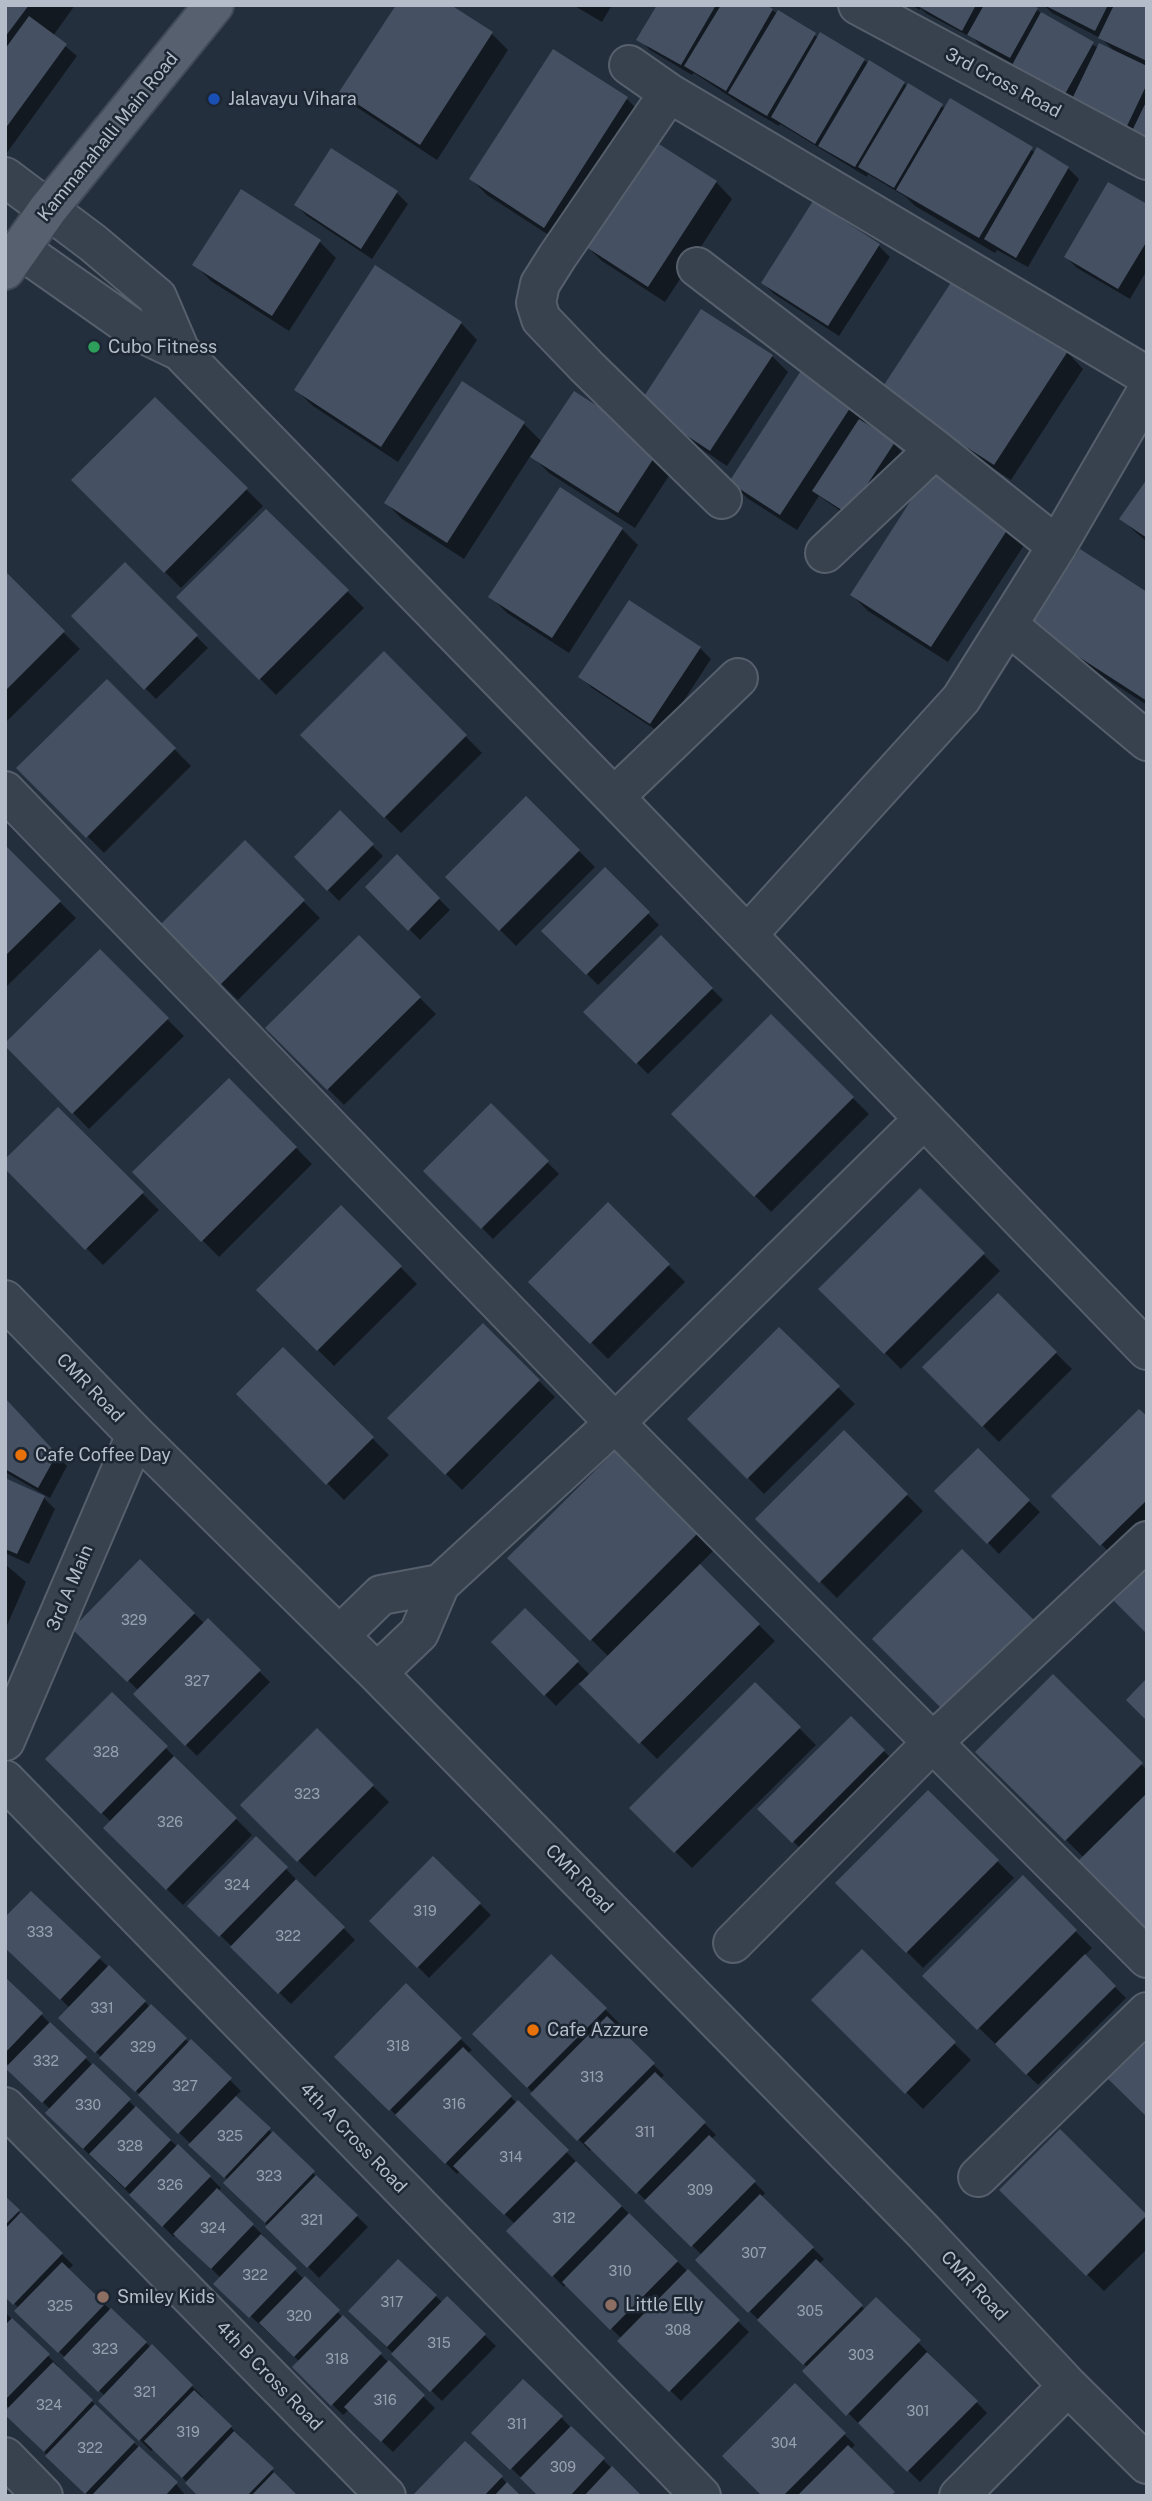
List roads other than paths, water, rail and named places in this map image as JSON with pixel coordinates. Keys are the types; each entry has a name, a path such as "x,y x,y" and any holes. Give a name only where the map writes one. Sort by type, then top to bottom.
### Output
{"main road":[{"name":"Kammanahalli Main Road","path":"13,259 48,209 214,5"}],"street":[{"name":"3rd Cross Road","path":"859,5 1147,160"},
{"path":"629,65 669,93 1147,376"},
{"path":"669,93 557,257 540,284 536,303 541,319 722,499"},
{"path":"5,177 93,243 157,297 180,351"},
{"path":"13,259 134,329 180,351 1147,1350"},
{"path":"697,267 935,449 1057,547"},
{"path":"747,935 961,699 1057,547 1147,391"},
{"path":"825,554 935,449"},
{"path":"1008,625 1147,741"},
{"path":"614,797 738,678"},
{"path":"5,791 615,1423 1147,1958"},
{"path":"377,1673 419,1633 440,1584 615,1423 924,1119"},
{"name":"CMR Road","path":"5,1300 136,1435 340,1635 923,2231 1068,2386 1147,2464"},
{"name":"3rd A Main","path":"5,1741 136,1435"},
{"path":"733,1943 932,1743 1147,1541"},
{"path":"340,1635 381,1595 440,1584"},
{"name":"4th A Cross Road","path":"5,1780 701,2496"},
{"path":"978,2177 1147,2012"},
{"name":"4th B Cross Road","path":"5,2107 386,2496"},
{"path":"959,2496 1068,2386"},
{"path":"5,2457 43,2496"}],"place":[{"name":"Jalavayu Vihara","path":"214,99"},
{"name":"Cubo Fitness","path":"94,347"},
{"name":"Cafe Coffee Day","path":"21,1455"},
{"name":"Cafe Azzure","path":"533,2030"},
{"name":"Smiley Kids","path":"103,2297"},
{"name":"Little Elly","path":"611,2305"}]}
